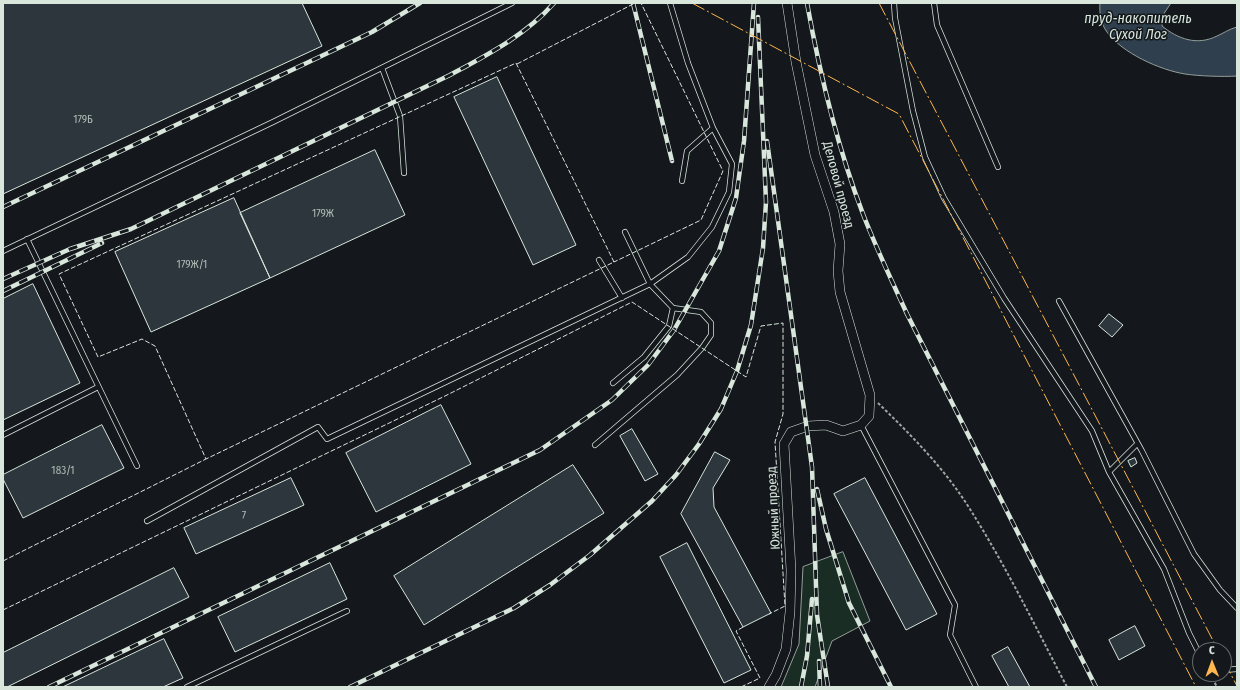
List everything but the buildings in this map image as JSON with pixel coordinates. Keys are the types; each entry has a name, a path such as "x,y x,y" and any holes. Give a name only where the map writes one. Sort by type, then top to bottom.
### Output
{"street":[{"name":"Деловой проезд","path":"787,3 796,62 815,155 834,212 840,244 838,271 840,292 870,395"},
{"path":"861,425 869,416 870,395"},
{"name":"Южный проезд","path":"769,687 776,675 786,649 790,612 791,570 784,444 791,432 808,426 826,425 843,431 861,425"}],"lane":[{"path":"3,251 274,122 512,3"},
{"path":"147,521 318,428 327,439 650,284 688,257 712,227 729,192 732,164 713,128 688,63 670,3"},
{"path":"894,3 895,18 913,110 928,163 944,198 978,255 1092,431 1110,472 1164,570 1194,642"},
{"path":"934,3 937,25 998,167"},
{"path":"382,68 400,116 404,173"},
{"path":"682,181 687,151 713,128"},
{"path":"594,445 678,376 711,335 711,323 701,312 673,308 650,284 625,232"},
{"path":"27,239 137,466"},
{"path":"599,260 622,298"},
{"path":"1059,301 1137,444 1194,554 1206,573 1237,608"},
{"path":"613,383 644,357 669,326 673,308"},
{"path":"3,435 98,386"},
{"path":"861,425 955,605 950,635 976,687"},
{"path":"1110,472 1137,444"},
{"path":"187,687 347,611"}],"path":[{"path":"870,395 923,447 967,505 1008,575 1067,687"}],"green space":[{"path":"843,552 870,621 832,641 815,687 781,687 799,644 803,567"}],"water":[{"name":"пруд-накопитель Сухой Лог","path":"1100,3 1171,3 1163,15 1162,26 1181,38 1188,40 1195,41 1210,39 1237,27 1237,76 1185,74 1164,69 1142,59 1122,47 1107,32 1103,26 1101,18"}],"railway":[{"path":"3,207 372,32 420,3"},
{"path":"3,279 70,249 131,229 450,75 519,35 554,3"},
{"path":"633,3 672,161"},
{"path":"49,687 540,450 612,400 648,365 674,330 719,251 736,198 744,141 754,3"},
{"path":"807,3 837,136 873,239 907,314 1096,687"},
{"path":"350,687 514,608 550,585 590,555 652,501 676,475 699,444 721,409 737,371 751,325 763,248 766,202 758,17"},
{"path":"767,141 812,467 817,615 828,687"},
{"path":"3,291 102,243"},
{"path":"817,489 826,529 849,603 891,687"},
{"path":"801,687 807,656 812,599"},
{"path":"819,661 820,687"}],"fence":[{"path":"517,64 635,3"},
{"path":"614,261 701,220 723,171 641,3"},
{"path":"516,63 614,262 206,459 155,346 142,339 98,357 59,274 516,63"},
{"path":"3,610 445,396 632,302 746,377 761,326 783,323 783,414 775,442 785,606 769,614"},
{"path":"3,561 206,459"},
{"path":"741,687 760,678 736,631 745,626"}],"power":[{"path":"692,3 899,114 1196,687"},
{"path":"879,3 1214,642"},
{"path":"1232,676 1237,686"}]}
